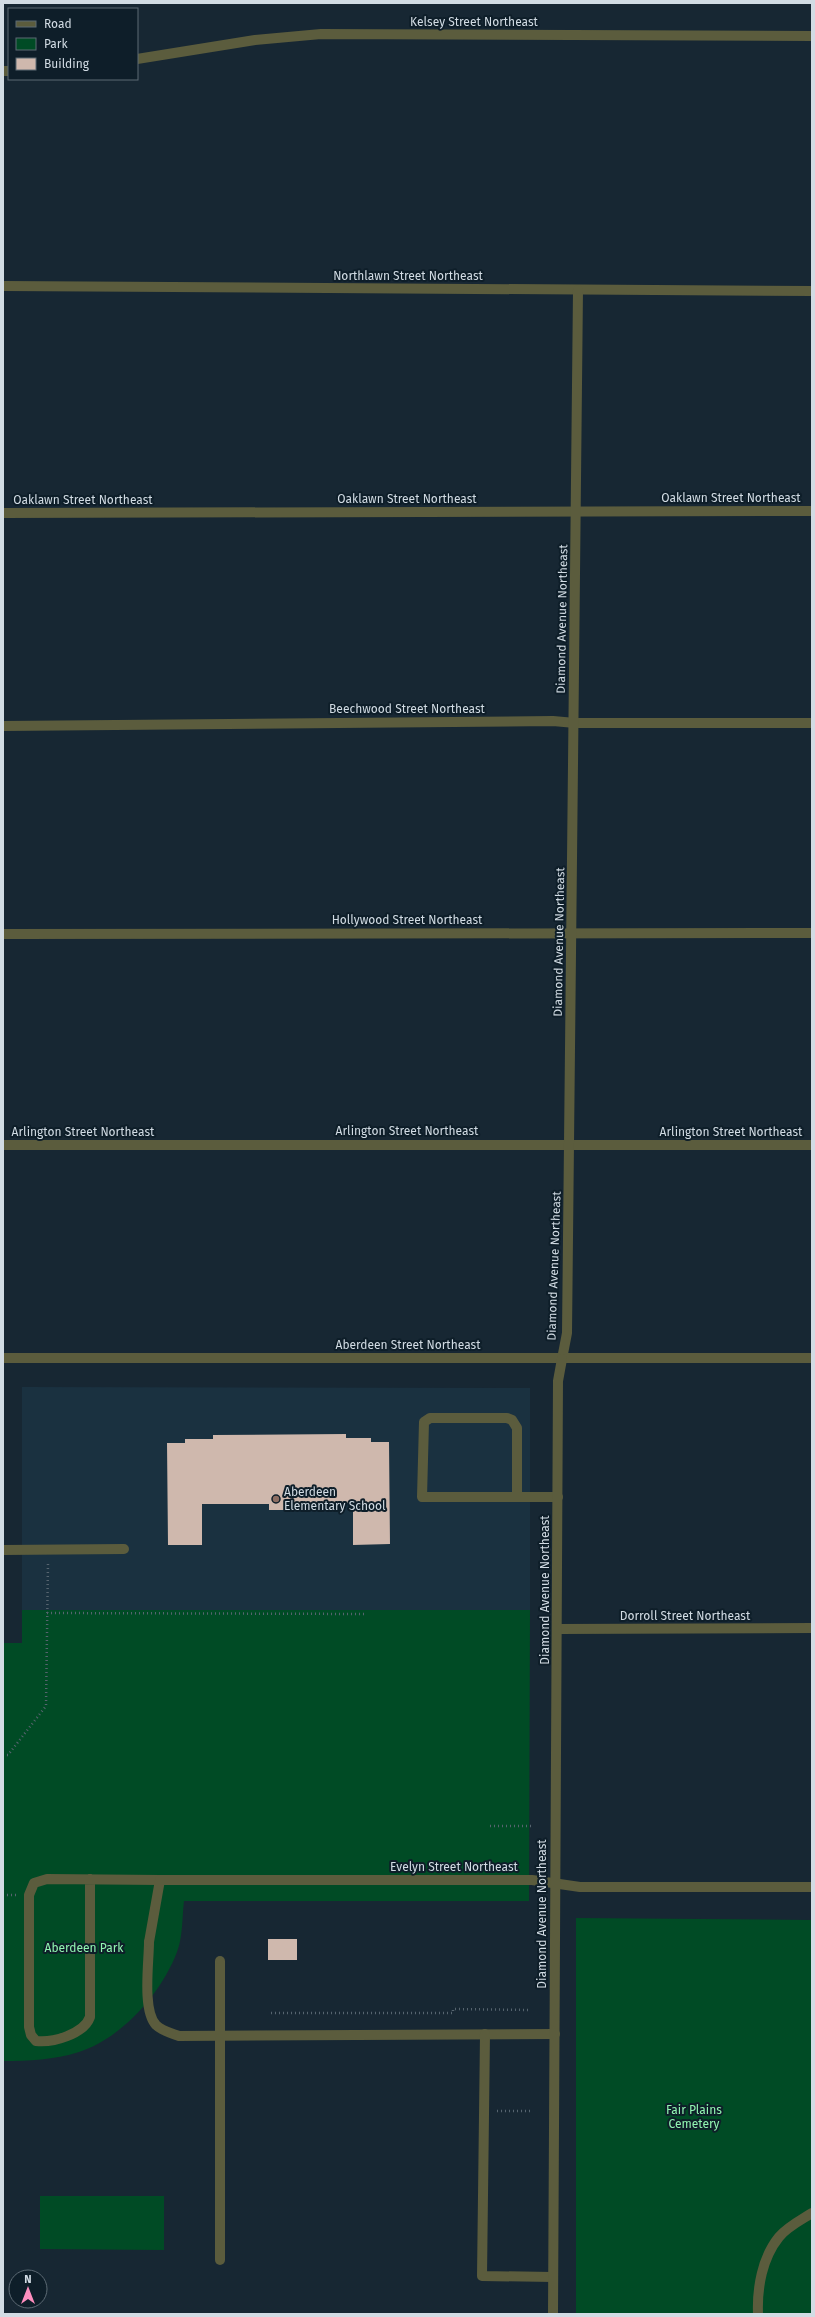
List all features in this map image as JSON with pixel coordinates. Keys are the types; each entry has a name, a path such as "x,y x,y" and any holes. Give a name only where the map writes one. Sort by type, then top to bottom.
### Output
{"street":[{"name":"Kelsey Street Northeast","path":"138,59 255,40 321,34 812,36"},
{"name":"Northlawn Street Northeast","path":"3,286 812,291"},
{"name":"Diamond Avenue Northeast","path":"553,2314 558,1629 558,1381 567,1333 578,290"},
{"name":"Oaklawn Street Northeast","path":"3,513 812,511"},
{"name":"Beechwood Street Northeast","path":"3,726 553,721 574,723 812,723"},
{"name":"Hollywood Street Northeast","path":"3,934 812,933"},
{"name":"Arlington Street Northeast","path":"3,1145 812,1144"},
{"name":"Aberdeen Street Northeast","path":"3,1358 812,1358"},
{"path":"517,1496 517,1428 512,1420 507,1418 430,1418 424,1422 422,1496 558,1497"},
{"path":"3,1550 124,1549"},
{"name":"Dorroll Street Northeast","path":"558,1629 812,1628"},
{"name":"Evelyn Street Northeast","path":"90,1879 90,2017 87,2025 80,2031 45,2042 36,2041 31,2035 29,2026 30,1888 40,1879 90,1879 160,1880 532,1880 580,1887 812,1887"},
{"path":"160,1880 149,1942 148,2002 150,2014 156,2025 167,2032 179,2036 554,2034"},
{"path":"220,1961 220,2260"},
{"path":"485,2034 482,2276 554,2277"},
{"path":"758,2314 760,2278 769,2254 783,2233 812,2213"}],"path":[{"path":"3,1755 8,1755 46,1706 48,1550"},
{"path":"48,1613 366,1614"},
{"path":"490,1826 533,1826"},
{"path":"271,2013 453,2013 453,2009 531,2010"},
{"path":"484,2111 530,2111"}],"shaded area":[{"name":"Aberdeen Elementary School","path":"22,1387 530,1388 530,1610 22,1610"}],"green space":[{"name":"Aberdeen Park","path":"22,1610 530,1610 529,1901 184,1901 180,1940 177,1952 170,1968 150,1998 125,2025 95,2045 79,2052 41,2060 3,2061 3,1643 22,1643"},
{"name":"Fair Plains Cemetery","path":"576,1918 812,1920 812,2314 576,2314"},
{"path":"40,2196 164,2196 164,2250 40,2249"}],"building":[{"name":"Aberdeen Elementary School","path":"346,1434 346,1438 371,1438 371,1442 389,1442 390,1544 353,1545 353,1503 285,1504 285,1510 269,1510 269,1504 202,1504 202,1545 168,1545 167,1443 185,1443 185,1439 213,1439 213,1435"},
{"path":"268,1939 297,1939 297,1960 268,1960"}],"place":[{"name":"Aberdeen Elementary School","path":"276,1499"}]}
